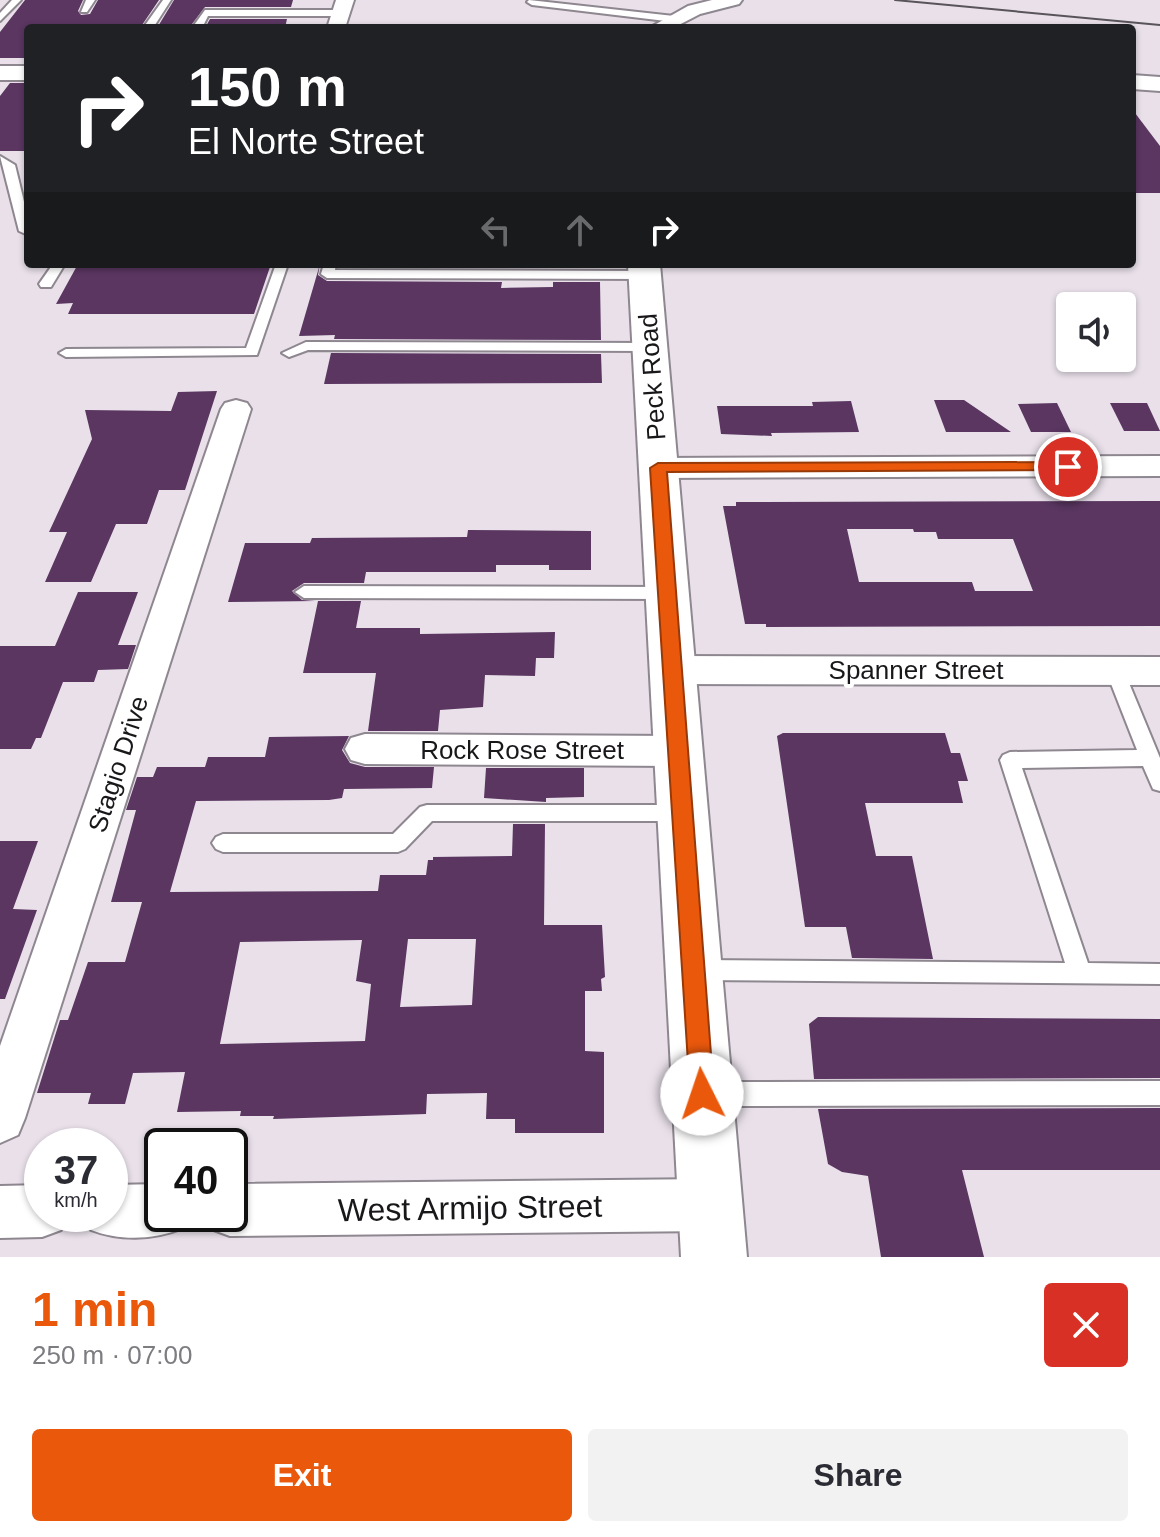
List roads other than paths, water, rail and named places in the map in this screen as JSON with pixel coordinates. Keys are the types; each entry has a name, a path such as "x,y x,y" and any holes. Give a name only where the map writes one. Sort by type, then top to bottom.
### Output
{"street":[{"path":"666,24 730,0"},
{"path":"1136,72 1160,72"},
{"path":"1,75 24,73"},
{"path":"1136,82 1160,84"},
{"name":"Peck Road","path":"644,270 714,1257"},
{"name":"Stagio Drive","path":"0,1118 11,1051 236,409"},
{"path":"658,468 1160,466"},
{"name":"Spanner Street","path":"672,670 1160,671"},
{"name":"Rock Rose Street","path":"365,749 678,751"},
{"name":"West Armijo Street","path":"248,1210 711,1205"},
{"path":"0,1212 24,1211"}],"lane":[{"path":"0,18 17,0"},
{"path":"84,10 91,0"},
{"path":"151,24 167,0"},
{"path":"534,0 532,2 666,24"},
{"path":"199,24 205,13 341,14"},
{"path":"9,162 24,227"},
{"path":"46,284 56,268"},
{"path":"66,353 252,352 281,268"},
{"path":"329,268 327,274 644,270"},
{"path":"289,353 306,346 650,347"},
{"path":"304,592 667,593"},
{"path":"1115,671 1160,783"},
{"path":"1080,973 1010,760 1150,758"},
{"path":"223,843 398,843 427,813 684,813"},
{"path":"694,970 1160,974"},
{"path":"702,1094 1160,1093"}],"tram line":[{"path":"895,0 1160,25"}]}
